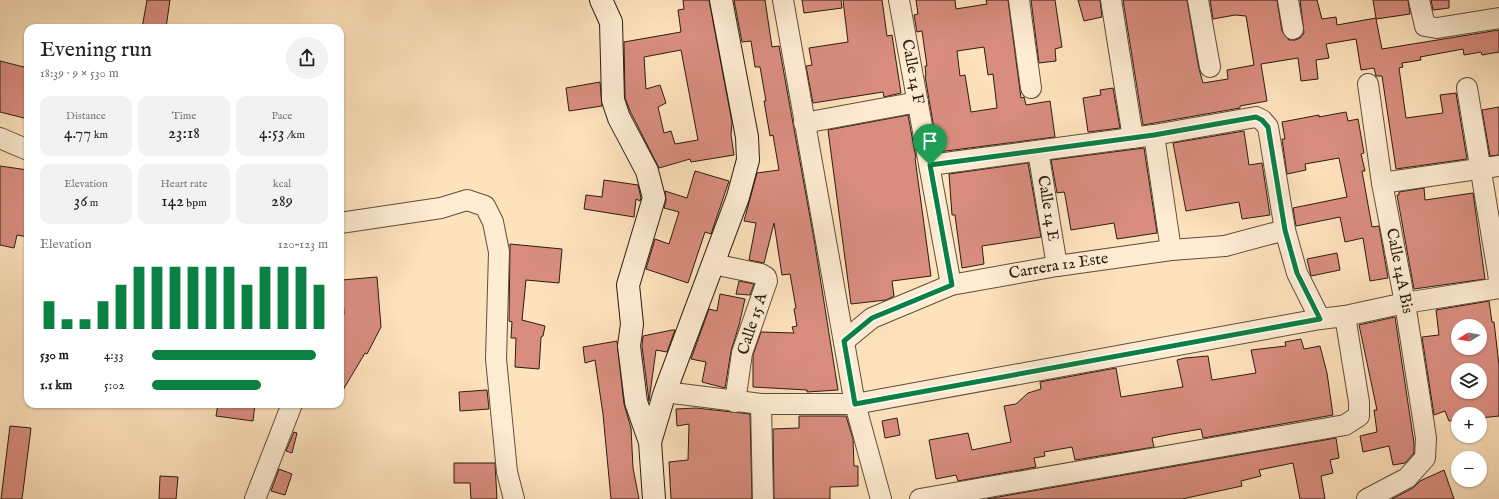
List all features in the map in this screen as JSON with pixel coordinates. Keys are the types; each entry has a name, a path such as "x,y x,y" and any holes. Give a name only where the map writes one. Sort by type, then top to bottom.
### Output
{"main road":[{"path":"601,0 610,22 613,100 619,118 647,171 654,198 628,285 632,324 629,346 636,402 650,442 654,499"},
{"path":"650,442 665,392 738,196 748,160 747,137 721,0"}],"street":[{"path":"783,0 855,404 881,499"},
{"name":"Calle 14 F","path":"899,0 952,285"},
{"path":"1018,0 1031,88"},
{"path":"1111,0 1133,138"},
{"path":"1198,0 1210,67"},
{"path":"1288,0 1293,29"},
{"path":"1419,0 1425,26 1437,28 1499,18"},
{"name":"Calle 14A Bis","path":"1367,499 1407,478 1425,458 1426,438 1405,303 1382,183 1368,84"},
{"path":"1467,88 1490,167 1499,279"},
{"path":"804,123 918,102"},
{"path":"930,165 1154,135 1256,117 1262,120 1268,127 1285,230 1297,273 1320,319"},
{"path":"1154,135 1171,250"},
{"path":"0,138 24,148"},
{"name":"Calle 14 E","path":"1038,151 1057,266"},
{"path":"1382,183 1490,167"},
{"path":"344,222 441,208 467,200 485,206 493,222 499,252 496,359 506,472 514,499"},
{"name":"Carrera 12 Este","path":"844,341 872,318 952,285 1057,266 1171,250 1225,246 1285,230"},
{"name":"Calle 15 A","path":"713,264 761,274 767,281 742,353 735,402"},
{"path":"665,392 735,402 761,404 855,404 1320,319 1345,316 1405,303 1499,288"},
{"path":"920,499 1345,426 1359,416 1359,402 1345,316"},
{"path":"761,404 763,499"},
{"path":"255,499 290,408"}],"building":[{"path":"147,0 170,0 167,24 143,24"},
{"path":"683,0 709,0 732,122 731,135 734,155 691,162 690,159 659,168 625,98 624,42 681,32 678,10 684,9","holes":["681,50 698,140 675,144 671,131 664,133 658,107 666,103 660,85 646,89 644,57"]},
{"path":"734,0 765,0 772,47 779,46 814,239 838,390 807,392 807,390 753,387 753,355 761,332 794,333 792,327 797,326 794,309 796,308 790,274 782,275 774,223 764,263 749,260 756,223 744,221 757,173 779,170 773,135 770,136 760,67 755,67 751,41 742,42"},
{"path":"802,0 841,0 842,8 804,13"},
{"path":"843,0 882,0 887,36 892,35 901,93 884,97 883,92 813,103 806,66 812,65 809,48 848,42"},
{"path":"916,0 955,0 956,9 987,4 986,0 1008,0 1021,98 1024,97 1026,105 1050,101 1055,137 938,152 925,76 925,66 927,66 922,31 917,32 914,15 918,14","holes":["984,47 988,75 993,74 997,108 971,112 965,75 960,76 957,51"]},
{"path":"1031,0 1055,0 1062,47 1055,49 1056,61 1039,63"},
{"path":"1078,0 1100,0 1102,17 1084,21"},
{"path":"1123,0 1187,0 1199,69 1203,83 1228,79 1227,70 1254,65 1246,16 1235,15 1213,19 1210,0 1277,0 1282,31 1289,40 1295,40 1300,38 1304,33 1300,0 1317,0 1322,19 1336,17 1337,25 1376,18 1373,0 1408,0 1410,14 1376,19 1382,49 1499,30 1499,52 1482,55 1481,52 1464,55 1463,49 1420,57 1421,60 1402,63 1403,67 1399,68 1406,118 1443,113 1440,95 1456,93 1467,159 1396,169 1382,76 1376,76 1374,68 1361,70 1356,39 1326,44 1329,58 1316,60 1318,79 1301,81 1298,58 1261,64 1267,101 1240,106 1240,108 1143,125"},
{"path":"1431,0 1449,0 1449,8 1433,10"},
{"path":"0,61 24,67 24,118 0,112"},
{"path":"600,82 602,106 569,111 566,88"},
{"path":"1113,88 1120,128 1088,132 1083,98 1101,95 1100,90"},
{"path":"1499,107 1499,155 1490,156 1482,110"},
{"path":"1346,112 1348,121 1358,119 1364,153 1361,154 1365,171 1362,171 1372,227 1379,226 1388,278 1370,281 1363,238 1345,242 1340,217 1296,226 1293,208 1347,197 1339,158 1305,164 1306,170 1287,174 1282,139 1285,139 1282,122 1319,115 1319,117"},
{"path":"908,115 916,158 931,276 892,281 894,296 886,300 851,304 828,130"},
{"path":"1244,131 1249,165 1262,163 1270,215 1242,219 1239,202 1186,211 1173,143"},
{"path":"1144,148 1157,233 1117,239 1114,223 1071,230 1065,195 1064,192 1057,193 1051,160"},
{"path":"1028,163 1041,237 982,246 984,264 962,268 955,215 952,215 949,174"},
{"path":"0,166 24,169 24,236 17,235 14,248 0,245"},
{"path":"695,171 729,181 711,234 705,232 688,283 646,269 655,239 669,244 679,212 664,208 666,201 665,191 687,198"},
{"path":"604,180 638,185 641,198 640,201 636,199 634,217 584,209 586,195 602,197"},
{"path":"1424,188 1425,200 1473,193 1485,279 1414,289 1397,195 1399,195 1399,192"},
{"path":"510,244 562,249 559,283 526,280 522,320 545,326 543,336 541,337 539,369 515,367 516,338 511,338 512,322 509,321"},
{"path":"1337,253 1340,270 1311,276 1307,259"},
{"path":"377,277 381,327 367,354 365,353 344,388 344,314 344,280"},
{"path":"739,281 754,284 750,295 736,294"},
{"path":"720,294 745,299 731,351 725,388 702,382 706,362 691,359 709,309 717,311"},
{"path":"1489,301 1492,322 1494,322 1499,365 1499,416 1487,417 1487,407 1451,407 1451,421 1449,421 1445,411 1434,415 1422,337 1439,335 1436,310"},
{"path":"1395,317 1414,443 1414,453 1405,463 1393,465 1389,446 1363,452 1360,436 1377,432 1374,410 1377,410 1359,325"},
{"path":"675,330 667,352 656,350 649,401 642,346 643,336"},
{"path":"1301,339 1304,349 1320,346 1327,373 1333,415 1203,438 1201,429 1172,434 1152,438 1154,447 1075,460 1072,447 1044,452 1045,456 1034,458 1036,467 958,481 956,475 936,479 929,440 968,433 972,450 1011,442 1004,406 1016,404 1028,393 1041,389 1040,382 1116,368 1121,397 1183,387 1177,360 1208,356 1212,380 1256,373 1251,350 1286,346 1285,342"},
{"path":"617,341 624,404 631,428 633,468 639,499 611,499 603,414 595,360 585,363 583,347"},
{"path":"487,390 489,409 460,411 459,392"},
{"path":"217,408 255,408 253,421 216,416"},
{"path":"696,408 750,414 752,499 671,499 669,462 688,460 689,424 677,426 676,409"},
{"path":"799,416 846,416 853,439 854,466 858,466 858,486 830,487 830,499 774,499 773,429 799,428"},
{"path":"897,418 900,435 885,438 882,421"},
{"path":"10,426 31,428 22,499 1,499"},
{"path":"294,432 297,433 292,453 286,451"},
{"path":"1336,438 1339,458 1330,460 1333,473 1321,476 1325,499 1300,499 1293,463 1259,470 1261,476 1241,481 1242,486 1182,499 987,499"},
{"path":"454,463 495,463 497,499 471,499 470,483 454,483"},
{"path":"279,469 292,474 285,495 271,491"},
{"path":"1444,470 1454,499 1392,499 1413,488 1420,481"},
{"path":"160,476 178,477 176,499 159,499"}],"route":[{"path":"1256,117 1262,120 1268,127 1285,230 1297,273 1320,319 855,404 844,341 872,318 952,285 930,165 1154,135 1256,117"}]}
